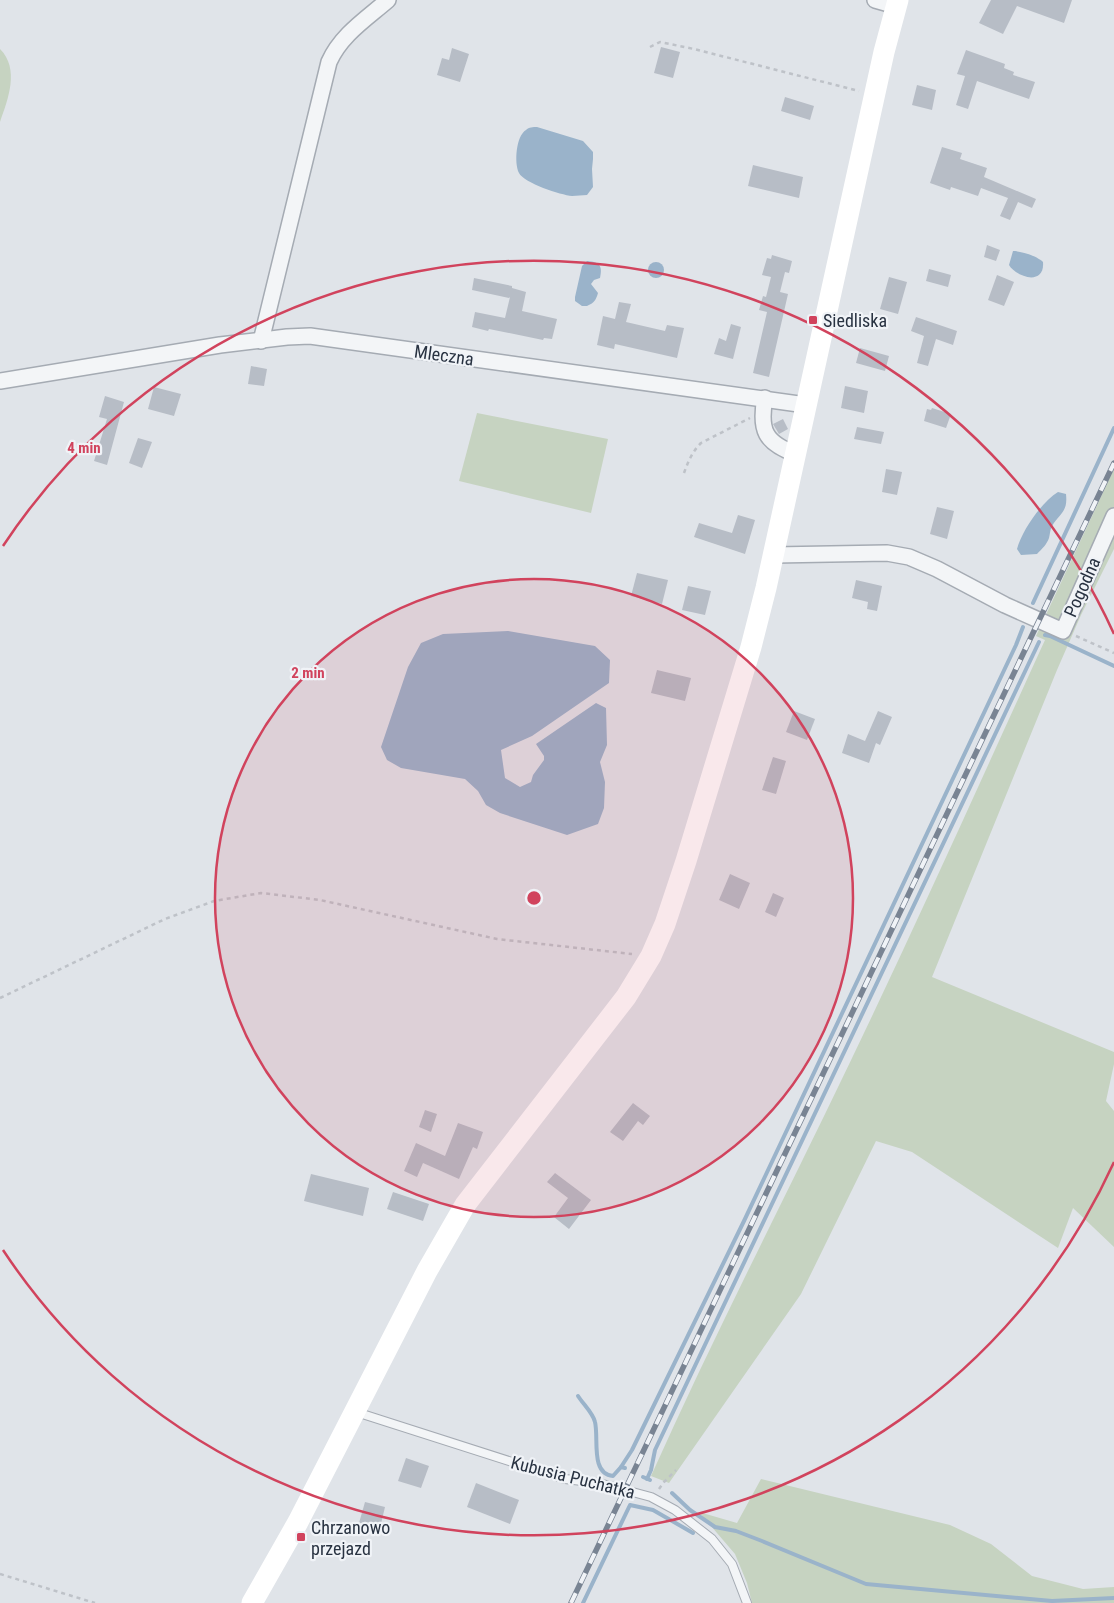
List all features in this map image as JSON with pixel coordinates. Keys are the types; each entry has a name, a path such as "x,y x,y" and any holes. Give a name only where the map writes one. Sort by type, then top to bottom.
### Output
{"main road":[{"path":"252,1603 298,1522 427,1272 465,1205 626,997 651,956 664,924 686,861 750,647 774,555 874,95 897,3"}],"street":[{"path":"261,341 329,62 342,39 388,0"},
{"path":"875,0 897,3"},
{"name":"Mleczna","path":"0,381 220,345 310,336 806,405"},
{"path":"764,398 761,416 763,429 769,440 782,449 796,454"},
{"name":"Pogodna","path":"1063,631 1114,516"},
{"path":"774,555 887,553 909,557 937,569 1005,605 1063,631"}],"lane":[{"name":"Kubusia Puchatka","path":"354,1412 565,1479 599,1483 655,1498 679,1513 712,1539 732,1564 746,1603"}],"path":[{"path":"650,47 660,42 694,49 874,95"},
{"path":"684,474 690,457 702,443 754,416"},
{"path":"1063,631 1114,653"},
{"path":"0,998 165,918 214,901 261,893 320,900 497,939 651,956"},
{"path":"655,1498 661,1486 676,1470"},
{"path":"0,1574 95,1603"}],"green space":[{"path":"0,49 10,66 11,75 9,94 0,122"},
{"path":"477,413 608,439 591,513 459,481"},
{"path":"1114,469 1114,549 1081,615 1057,670 932,977 1114,1052 1114,1064 1106,1101 1114,1111 1114,1247 1073,1208 1058,1248 912,1152 876,1141 801,1294 669,1483 651,1476 937,877 1045,640 1036,636"},
{"path":"761,1479 950,1525 991,1544 1032,1576 1083,1589 1114,1587 1114,1603 752,1603 747,1583 735,1554 699,1512 737,1523"}],"water":[{"path":"537,127 583,141 593,152 593,187 587,195 572,196 552,191 528,181 519,173 516,157 520,138 527,129"},
{"path":"1013,251 1029,254 1043,262 1040,274 1030,277 1013,270 1009,265"},
{"path":"587,261 597,263 601,274 600,278 594,280 591,284 598,293 595,299 589,305 582,306 575,301 575,297 582,266"},
{"path":"656,262 664,270 656,278 648,270"},
{"path":"1058,492 1066,494 1066,505 1052,526 1047,542 1037,554 1021,555 1017,549 1023,533 1039,509"},
{"path":"508,631 595,646 610,660 609,683 532,736 501,750 505,778 520,787 531,782 533,775 544,760 544,756 536,744 596,703 606,708 607,745 600,762 605,782 604,808 598,824 567,835 500,813 486,805 478,791 465,779 401,768 387,760 381,747 408,667 421,643 443,634"}],"building":[{"path":"991,0 1072,0 1064,23 1017,6 1003,34 979,23"},
{"path":"661,47 680,52 673,78 654,73"},
{"path":"452,48 469,54 460,82 437,75 442,58 449,60"},
{"path":"966,50 1005,64 1004,68 1014,72 1013,75 1035,82 1029,99 977,81 968,109 956,105 965,76 957,74"},
{"path":"917,85 936,90 932,110 912,105"},
{"path":"785,97 814,106 810,120 781,111"},
{"path":"942,147 962,153 960,159 987,168 984,177 1036,199 1032,208 1018,202 1010,220 1000,216 1008,198 981,188 978,196 951,187 950,190 930,183"},
{"path":"753,165 803,177 799,198 748,186"},
{"path":"987,245 1000,250 996,261 984,257"},
{"path":"772,255 792,261 789,273 785,272 780,292 788,294 769,377 753,373 767,312 759,310 763,296 766,297 771,277 762,275 767,258 771,259"},
{"path":"929,269 951,275 948,287 926,281"},
{"path":"997,275 1014,282 1004,306 988,300"},
{"path":"889,277 907,282 898,314 880,309"},
{"path":"474,278 512,286 512,288 526,292 522,311 557,319 552,339 544,338 543,340 472,327 475,312 505,318 510,297 472,290"},
{"path":"619,302 631,304 626,322 665,331 667,325 684,328 677,358 615,344 614,349 597,345 603,316 615,319"},
{"path":"916,317 957,331 953,345 936,339 928,366 917,363 924,336 911,331"},
{"path":"731,324 741,327 733,359 714,354 719,338 726,341"},
{"path":"860,348 889,356 885,371 856,363"},
{"path":"251,366 267,369 264,386 248,384"},
{"path":"845,386 868,391 864,413 841,408"},
{"path":"154,387 181,394 174,416 148,409"},
{"path":"105,396 124,402 107,465 94,461 107,419 99,417"},
{"path":"932,408 951,414 946,428 924,421 927,409 931,410"},
{"path":"783,419 788,429 779,434 773,424"},
{"path":"857,427 884,432 881,444 854,439"},
{"path":"138,438 152,442 142,468 129,463"},
{"path":"886,469 902,472 897,495 882,492"},
{"path":"937,507 954,511 947,539 930,534"},
{"path":"738,515 755,520 745,554 694,537 699,523 732,533"},
{"path":"637,573 668,580 662,604 631,596"},
{"path":"856,580 882,586 877,611 867,609 868,602 852,598"},
{"path":"688,586 711,591 705,615 682,610"},
{"path":"657,670 691,678 685,701 651,693"},
{"path":"794,711 815,719 807,740 786,732"},
{"path":"878,711 892,717 880,745 876,743 869,763 842,753 848,734 865,741"},
{"path":"773,757 786,761 776,794 762,790"},
{"path":"730,874 750,883 739,909 719,900"},
{"path":"773,893 784,898 776,917 765,912"},
{"path":"633,1103 650,1116 643,1125 638,1121 623,1141 610,1132"},
{"path":"425,1110 437,1114 431,1132 419,1127"},
{"path":"458,1123 483,1132 477,1149 473,1147 459,1179 423,1163 417,1177 404,1171 416,1143 445,1156"},
{"path":"555,1173 591,1200 569,1229 554,1217 568,1198 547,1182"},
{"path":"311,1174 369,1188 363,1216 304,1201"},
{"path":"393,1192 429,1204 423,1221 387,1209"},
{"path":"406,1458 429,1466 421,1488 398,1481"},
{"path":"476,1483 519,1500 510,1524 467,1507"},
{"path":"365,1502 385,1507 380,1528 359,1523"}],"waterway":[{"path":"1033,603 1114,428"},
{"path":"621,1467 632,1450 744,1221 1023,627"},
{"path":"1045,635 1114,666"},
{"path":"647,1479 655,1450 1039,642"},
{"path":"578,1396 595,1422 598,1462 601,1469 606,1474 613,1476 621,1467 625,1468"},
{"path":"643,1477 650,1480"},
{"path":"672,1493 690,1510 715,1527 736,1531 866,1584 1052,1601 1114,1598"},
{"path":"583,1603 630,1505 653,1510 693,1533"}],"railway":[{"path":"571,1603 1114,463"}],"place":[{"name":"Siedliska","path":"813,320"},
{"name":"Chrzanowo przejazd","path":"301,1537"}]}
